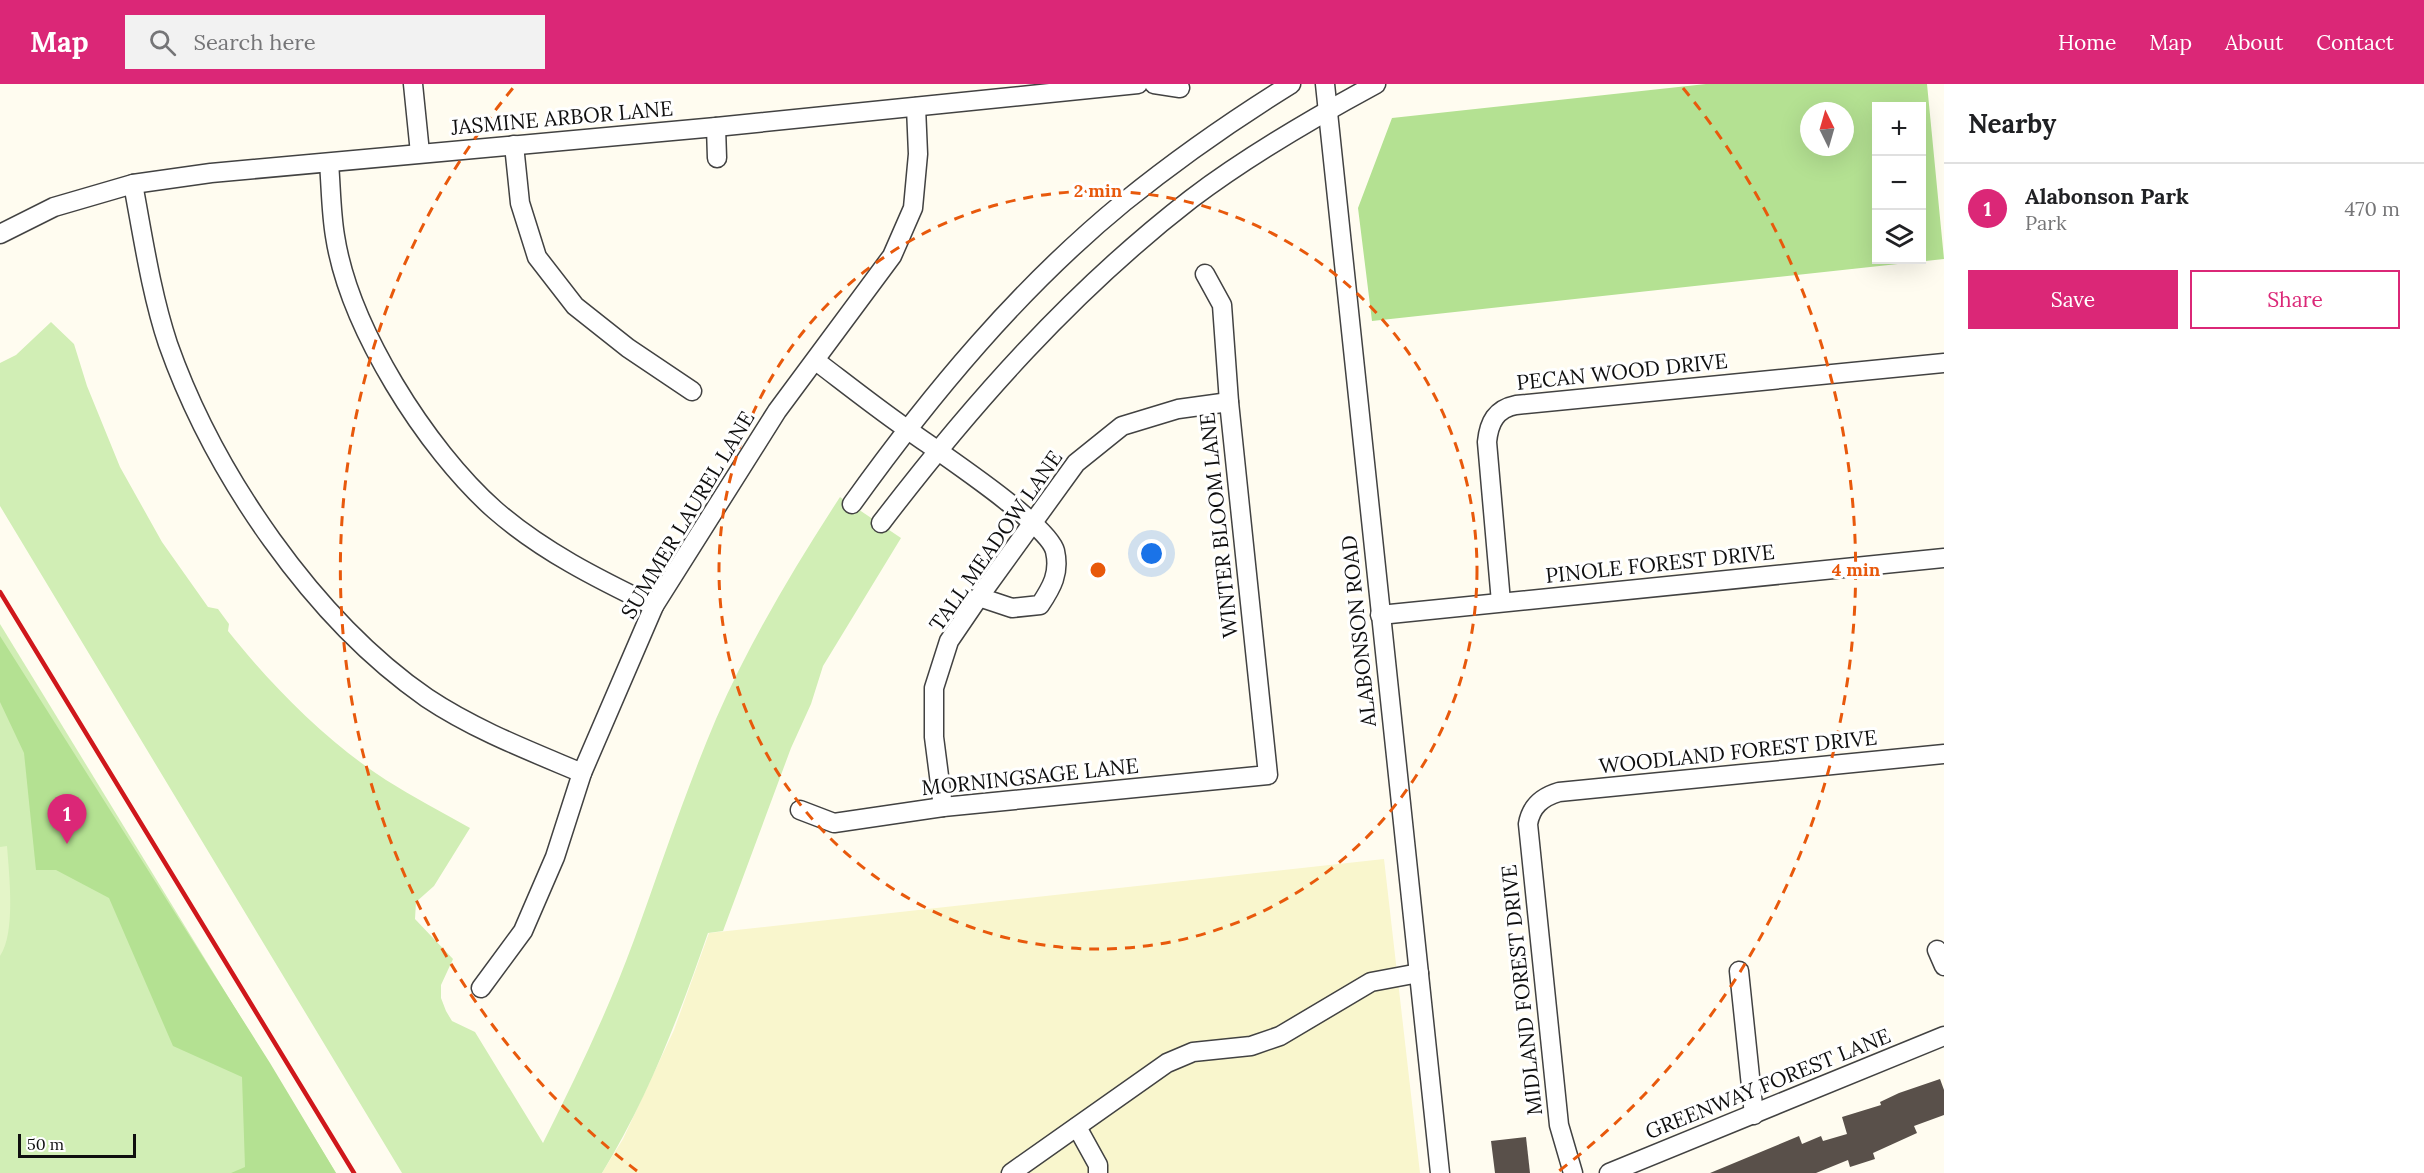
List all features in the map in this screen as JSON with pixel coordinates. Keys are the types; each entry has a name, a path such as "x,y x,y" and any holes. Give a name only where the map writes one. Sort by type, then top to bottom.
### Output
{"street":[{"path":"413,84 420,153"},
{"name":"JASMINE ARBOR LANE","path":"0,234 54,207 133,184 211,173 716,127 1138,84"},
{"path":"1154,84 1180,88"},
{"path":"852,504 906,429 1002,318 1124,203 1194,148 1291,84"},
{"name":"ALABONSON ROAD","path":"1325,84 1440,1173"},
{"path":"881,523 938,448 1015,360 1112,266 1192,199 1327,110 1376,84"},
{"name":"SUMMER LAUREL LANE","path":"481,988 523,931 555,857 582,773 654,606 777,411 892,256 913,208 918,154 916,107"},
{"path":"716,127 717,158"},
{"path":"514,145 520,203 537,257 575,306 628,348 692,392"},
{"path":"329,163 335,236 354,308 392,380 443,454 495,509 548,550 654,606"},
{"path":"133,184 147,258 168,342 196,414 227,471 268,534 319,597 370,653 428,698 497,737 582,773"},
{"name":"WINTER BLOOM LANE","path":"1205,274 1222,305 1229,402 1268,775"},
{"path":"816,361 906,429 938,448 1034,524 1055,549 1056,581 1040,605 1012,608 979,597"},
{"name":"PECAN WOOD DRIVE","path":"1501,602 1486,442 1490,423 1500,410 1516,405 1944,363"},
{"name":"TALL MEADOW LANE","path":"943,807 934,737 934,688 949,641 979,597 1076,463 1122,426 1178,409 1229,402"},
{"name":"PINOLE FOREST DRIVE","path":"1380,615 1944,558"},
{"name":"WOODLAND FOREST DRIVE","path":"1539,803 1559,792 1944,754"},
{"name":"MORNINGSAGE LANE","path":"800,810 834,823 943,807 1268,775"},
{"name":"MIDLAND FOREST DRIVE","path":"1539,803 1533,809 1528,824 1559,1125 1573,1173"},
{"path":"1739,971 1755,1115"},
{"path":"1011,1173 1167,1063 1193,1052 1251,1046 1302,1025 1371,982 1419,973"},
{"name":"GREENWAY FOREST LANE","path":"1609,1173 1944,1036"},
{"path":"1077,1127 1098,1165 1098,1173"}],"shaded area":[{"path":"1384,859 1420,1173 602,1173 623,1139 674,1030 709,933"}],"green space":[{"path":"1706,84 1927,84 1944,259 1926,261 1926,102 1872,102 1872,264 1898,264 1372,321 1358,208 1392,118"},
{"path":"51,322 74,344 87,386 120,467 162,542 208,607 218,609 229,624 228,631 244,651 301,712 343,749 386,780 470,828 434,886 416,902 415,919 453,959 441,985 441,998 446,1011 452,1021 475,1032 543,1143 613,992 716,719 743,661 790,578 840,497 901,538 823,666 811,704 791,748 723,931 708,933 686,995 648,1086 619,1145 602,1173 402,1173 0,506 0,363 16,355"},
{"path":"0,624 336,1173 0,1173"},
{"path":"0,636 270,1063 336,1173 231,1173 245,1167 242,1077 173,1046 109,898 56,870 36,870 24,753 0,702"},
{"path":"7,846 10,918 5,946 0,956 0,847"}],"building":[{"path":"1940,1079 1944,1090 1944,1115 1914,1126 1917,1133 1873,1153 1875,1159 1850,1167 1848,1160 1816,1173 1710,1173 1799,1136 1802,1144 1821,1136 1823,1141 1847,1134 1842,1117 1881,1105 1880,1102 1899,1093"},
{"path":"1526,1137 1530,1173 1495,1173 1491,1141"}],"railway":[{"path":"0,592 354,1173"}],"place":[{"name":"Alabonson Park","path":"67,844"}]}
